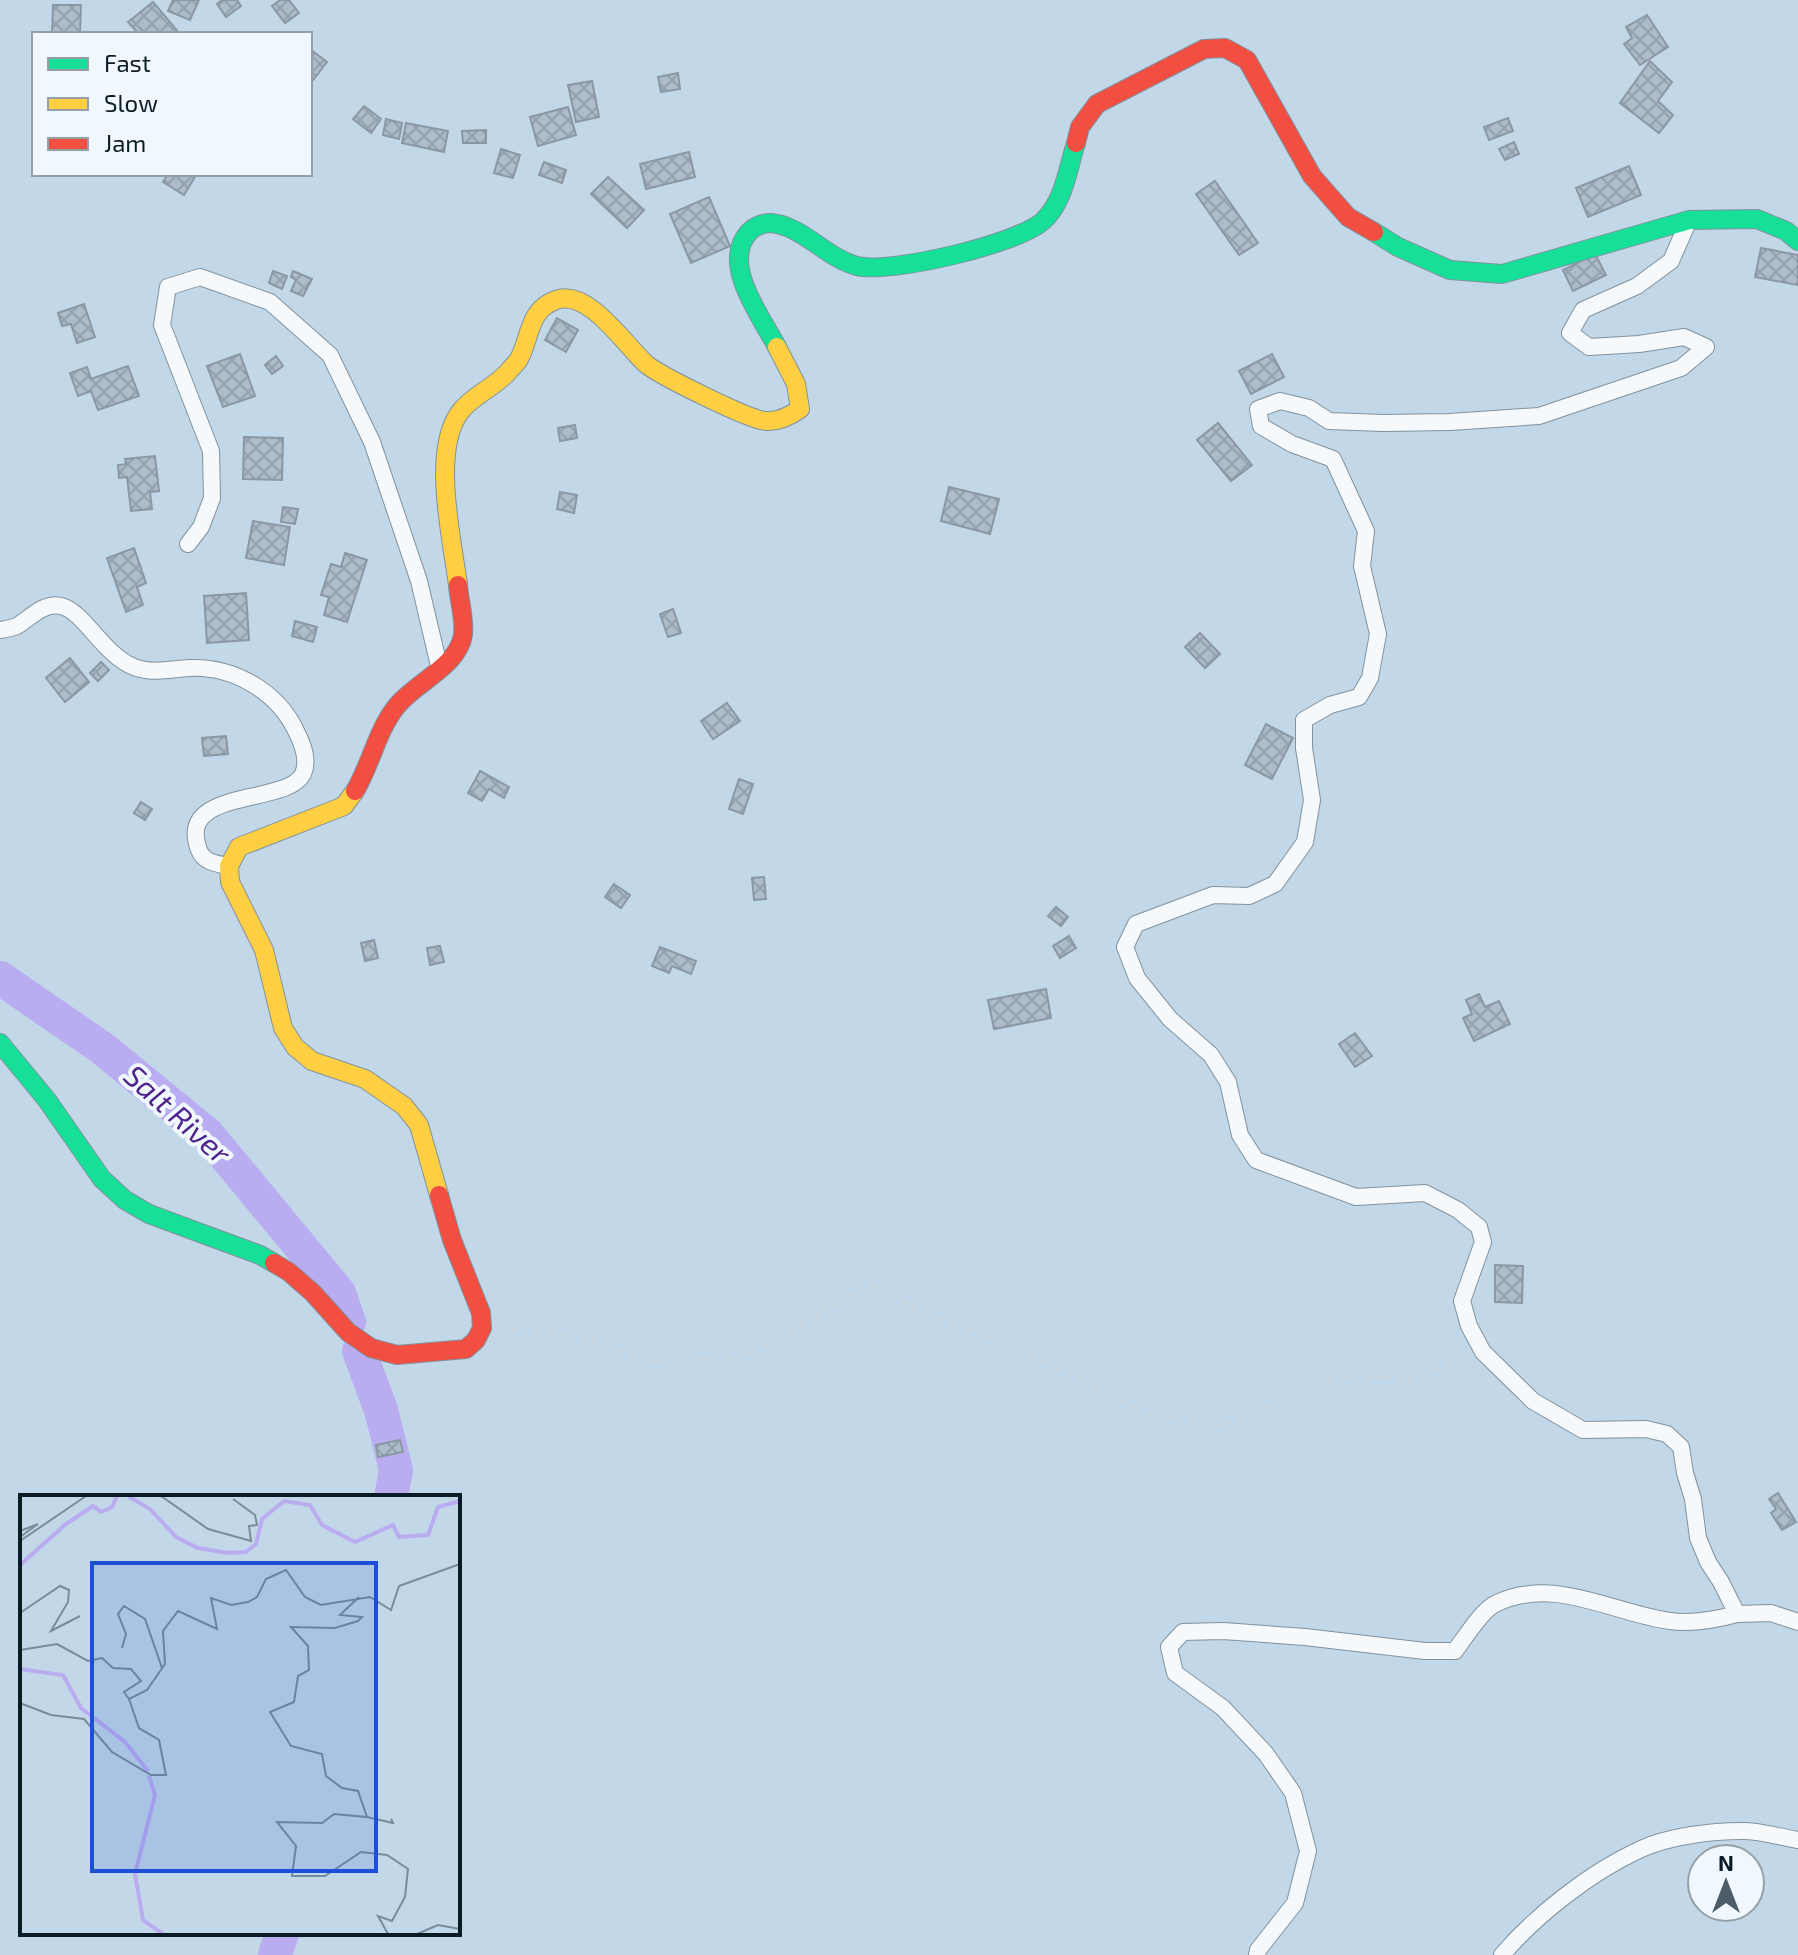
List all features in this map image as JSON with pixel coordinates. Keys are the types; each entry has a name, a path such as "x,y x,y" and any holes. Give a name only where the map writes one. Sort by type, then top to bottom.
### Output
{"street":[{"path":"0,1043 47,1100 102,1179 125,1200 149,1214 260,1255 289,1272 348,1332 371,1348 397,1355 466,1349 476,1340 482,1328 481,1313 452,1240 419,1125 404,1106 365,1079 312,1061 295,1047 283,1028 264,950 230,882 229,866 239,847 344,806 354,796 381,727 398,703 454,656 461,645 463,633 444,467 449,432 461,410 502,378 519,359 530,324 543,306 559,298 576,300 593,309 648,366 744,415 767,421 787,418 800,409 796,384 744,284 738,260 741,241 754,227 769,223 789,228 830,255 857,266 880,269 986,248 1043,221 1061,194 1080,127 1097,104 1204,49 1225,48 1247,60 1312,176 1348,217 1398,247 1450,270 1502,274 1689,220 1757,219 1786,231 1798,241"},
{"path":"1689,220 1671,261 1637,286 1583,310 1570,333 1589,347 1684,337 1706,347 1681,368 1539,416 1383,423 1329,421 1309,408 1280,401 1258,409 1261,426 1292,444 1333,459 1366,531 1362,566 1378,634 1370,678 1359,697 1330,705 1304,720 1304,748 1312,800 1305,842 1275,884 1249,896 1213,895 1136,924 1125,947 1137,978 1170,1019 1211,1055 1228,1082 1240,1135 1256,1160 1356,1197 1425,1193 1458,1210 1479,1227 1483,1242 1462,1301 1469,1326 1483,1352 1533,1401 1583,1430 1646,1429 1667,1434 1681,1447 1698,1538 1737,1614"},
{"path":"188,544 201,527 212,498 211,451 162,325 168,287 200,277 270,302 330,355 372,442 419,581 439,666"},
{"path":"0,630 15,627 44,608 62,606 74,612 104,648 132,666 145,670 211,669 243,677 263,690 292,723 305,749 303,773 291,785 223,804 207,813 198,823 195,839 201,855 213,863 229,866"},
{"path":"1257,1955 1295,1903 1308,1851 1293,1793 1266,1754 1223,1708 1175,1673 1169,1647 1183,1632 1223,1631 1425,1651 1455,1651 1492,1605 1528,1593 1573,1596 1669,1621 1710,1621 1737,1614 1771,1613 1798,1622"},
{"path":"1502,1955 1524,1929 1590,1880 1641,1849 1717,1832 1747,1831 1798,1840"}],"path":[{"path":"482,1328 567,1334 648,1361 736,1358 782,1339 828,1308 874,1284 925,1313 1018,1349 1146,1413 1219,1426 1337,1376 1411,1379 1483,1352"}],"building":[{"path":"173,0 199,0 190,20 168,11"},
{"path":"222,0 237,0 241,6 226,17 217,4"},
{"path":"280,0 289,0 299,13 285,23 272,6"},
{"path":"153,2 178,32 137,32 128,22"},
{"path":"53,5 81,5 80,32 52,32"},
{"path":"1647,15 1668,47 1640,65 1624,44 1632,38 1626,27"},
{"path":"312,51 327,62 312,81"},
{"path":"1650,61 1672,82 1658,101 1673,115 1659,133 1620,103"},
{"path":"678,73 680,89 661,92 658,77"},
{"path":"592,81 599,117 576,122 568,85"},
{"path":"364,106 381,119 371,133 353,119"},
{"path":"568,107 576,135 538,146 530,117"},
{"path":"1508,118 1513,131 1489,140 1484,127"},
{"path":"386,119 402,123 399,139 383,135"},
{"path":"406,123 448,131 444,152 402,143"},
{"path":"486,130 486,143 463,143 462,131"},
{"path":"1514,142 1519,154 1505,160 1499,149"},
{"path":"501,149 520,155 513,178 494,173"},
{"path":"689,152 695,177 646,189 640,164"},
{"path":"544,162 566,170 562,183 539,175"},
{"path":"1629,166 1641,195 1588,217 1576,188"},
{"path":"167,176 195,176 184,195 163,182"},
{"path":"608,177 644,210 627,228 591,194"},
{"path":"1215,181 1258,243 1239,255 1196,194"},
{"path":"709,197 730,246 691,263 670,214"},
{"path":"1761,248 1798,255 1798,285 1755,277"},
{"path":"1595,254 1606,275 1573,291 1563,270"},
{"path":"273,271 287,276 282,289 269,283"},
{"path":"293,271 312,279 303,296 291,291 296,280 291,277"},
{"path":"84,304 95,337 77,343 71,324 62,326 58,313"},
{"path":"557,318 578,330 566,352 545,340"},
{"path":"240,354 255,396 223,407 207,366"},
{"path":"1272,354 1284,377 1251,394 1239,371"},
{"path":"276,356 283,366 272,374 265,365"},
{"path":"128,366 139,396 98,410 91,391 78,396 70,373 87,367 91,379"},
{"path":"1218,423 1252,465 1231,481 1197,440"},
{"path":"575,425 577,438 560,441 558,428"},
{"path":"244,437 283,438 282,480 243,479"},
{"path":"155,456 159,491 150,492 152,509 131,511 127,477 119,478 118,465 126,464 125,459"},
{"path":"949,487 999,499 990,534 941,521"},
{"path":"560,492 577,495 574,513 557,509"},
{"path":"283,507 298,509 295,524 281,522"},
{"path":"253,521 290,527 284,565 246,558"},
{"path":"134,548 146,583 137,587 143,605 126,612 107,558"},
{"path":"345,553 367,560 347,622 324,615 329,597 321,595 331,564 341,567"},
{"path":"246,593 249,640 207,643 204,596"},
{"path":"673,609 681,633 668,637 660,614"},
{"path":"295,621 317,627 313,642 292,636"},
{"path":"1200,633 1220,654 1205,668 1185,647"},
{"path":"70,658 89,682 65,702 46,678"},
{"path":"101,662 109,670 98,681 90,673"},
{"path":"727,703 740,721 713,739 701,721"},
{"path":"1266,724 1293,738 1272,779 1245,765"},
{"path":"226,736 228,754 204,756 202,738"},
{"path":"480,771 509,787 504,798 489,789 482,801 468,793"},
{"path":"739,779 753,784 743,814 729,809"},
{"path":"141,802 152,809 145,820 134,813"},
{"path":"764,877 766,899 754,900 752,878"},
{"path":"614,884 630,895 621,908 605,897"},
{"path":"1056,907 1068,917 1061,926 1048,916"},
{"path":"1069,936 1076,948 1060,958 1053,946"},
{"path":"374,940 378,958 365,961 361,943"},
{"path":"440,946 444,962 430,965 427,948"},
{"path":"660,947 696,961 691,974 672,966 669,973 652,966"},
{"path":"1046,989 1051,1018 994,1029 988,1000"},
{"path":"1479,994 1485,1007 1499,1001 1510,1024 1474,1041 1463,1018 1472,1014 1466,1000"},
{"path":"1355,1033 1372,1056 1355,1067 1339,1044"},
{"path":"1495,1265 1523,1266 1522,1303 1495,1302"},
{"path":"400,1440 403,1452 378,1457 376,1445"},
{"path":"1778,1493 1796,1522 1782,1530 1771,1513 1776,1509 1769,1499"}],"waterway":[{"name":"Salt River","path":"0,978 102,1048 208,1135 339,1293 349,1322"},
{"name":"Salt River","path":"359,1351 381,1410 396,1470 391,1495"},
{"name":"Salt River","path":"275,1955 281,1935"}],"traffic: fast":[{"path":"777,347 753,305 741,274 741,245 754,228 768,223 783,225 857,266 896,266 953,255 1008,239 1043,221 1061,195 1076,143"},
{"path":"1374,232 1398,247 1450,270 1502,274 1689,220 1757,219 1786,231 1798,241"},
{"path":"0,1043 47,1100 102,1179 125,1200 149,1214 274,1263"}],"traffic: slow":[{"path":"458,585 446,496 445,471 451,429 465,406 518,361 540,310 556,300 581,302 605,320 654,370 724,405 766,421 784,418 800,409 796,384 777,347"},
{"path":"355,791 344,806 239,847 229,866 230,882 264,950 283,1028 295,1047 312,1061 365,1079 404,1106 419,1125 439,1195"}],"traffic: jam":[{"path":"1076,143 1080,127 1097,104 1204,49 1225,48 1247,60 1312,176 1348,217 1374,232"},
{"path":"355,791 384,726 396,707 444,666 459,646 463,635 463,617 458,585"},
{"path":"274,1263 313,1293 348,1332 371,1348 397,1355 466,1349 476,1340 482,1328 481,1313 452,1240 439,1195"}]}
